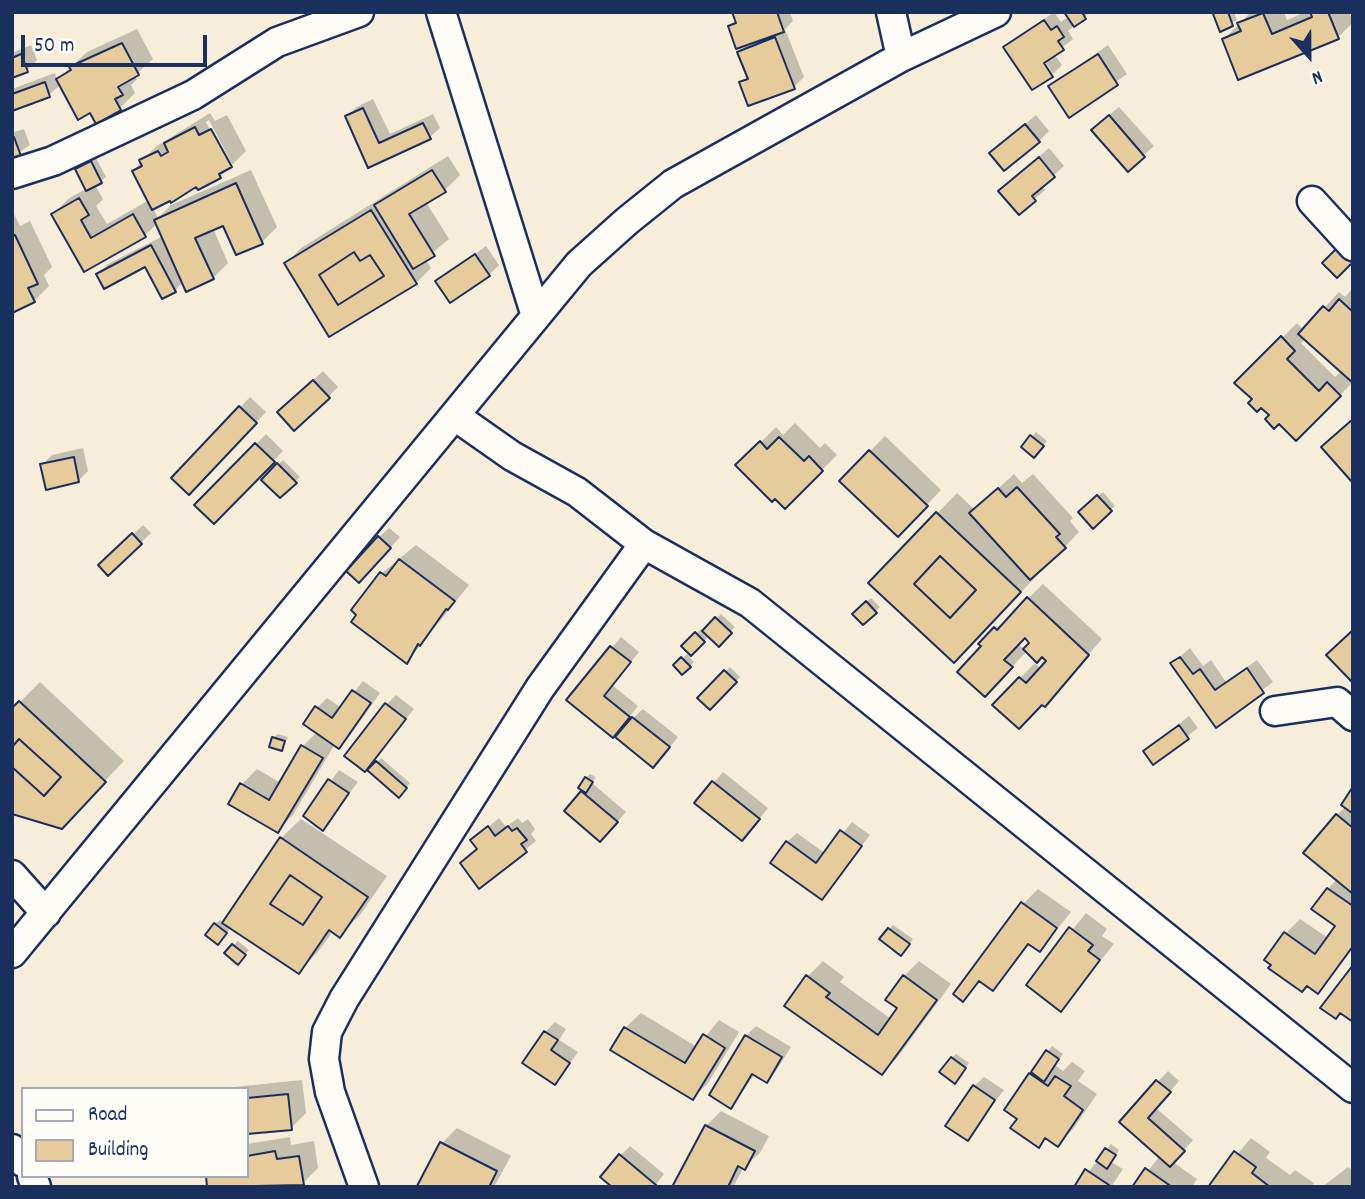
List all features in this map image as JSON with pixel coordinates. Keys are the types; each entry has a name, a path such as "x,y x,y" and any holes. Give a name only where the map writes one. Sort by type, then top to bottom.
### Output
{"street":[{"path":"12,174 53,161 193,95 277,42 359,12"},
{"path":"891,12 901,57"},
{"path":"12,953 579,264 626,221 673,184 901,57 996,12"},
{"path":"439,15 536,316"},
{"path":"1312,201 1353,246"},
{"path":"455,416 512,456 576,492 644,544 750,603 1353,1088"},
{"path":"364,1187 330,1092 324,1059 327,1032 344,999 540,688 644,544"},
{"path":"1275,711 1337,702 1353,716"},
{"path":"12,875 46,913"}],"building":[{"path":"732,12 777,12 784,32 736,49 728,26 736,23"},
{"path":"1064,12 1082,12 1086,19 1074,27"},
{"path":"1228,12 1233,26 1220,32 1213,14"},
{"path":"1310,12 1328,12 1339,39 1238,80 1222,39 1241,31 1237,23 1263,13 1272,34 1312,17"},
{"path":"1044,20 1051,30 1057,26 1064,37 1058,41 1064,50 1044,63 1053,77 1032,90 1003,47"},
{"path":"775,37 795,89 748,106 739,82 748,79 737,52"},
{"path":"122,43 139,75 118,87 123,95 115,99 121,110 96,124 90,113 78,120 56,79 71,70 69,67"},
{"path":"21,54 28,72 12,78 12,58"},
{"path":"1098,54 1118,85 1069,118 1048,86"},
{"path":"45,82 50,97 12,111 12,94"},
{"path":"363,108 379,143 423,123 431,139 368,168 345,116"},
{"path":"1109,115 1145,157 1128,172 1091,130"},
{"path":"1025,124 1040,142 1004,171 989,153"},
{"path":"195,127 199,135 211,129 232,167 219,174 221,178 198,190 196,187 171,203 170,201 152,210 132,171 142,166 139,160 158,151 161,156 168,152 164,143"},
{"path":"14,137 21,156 12,159 12,138"},
{"path":"1039,157 1055,177 1032,196 1036,201 1019,215 998,191"},
{"path":"91,161 102,183 86,191 75,169"},
{"path":"432,170 446,192 409,214 435,256 413,269 374,205"},
{"path":"236,183 263,244 236,255 223,226 195,238 214,279 186,292 154,220"},
{"path":"79,198 89,215 81,220 91,238 133,214 146,237 84,272 51,214"},
{"path":"371,210 417,284 329,337 284,263","holes":["354,252 360,261 370,255 384,276 338,305 319,275"]},
{"path":"15,235 38,284 28,288 35,302 12,313 12,236"},
{"path":"151,245 176,292 162,299 145,267 104,289 96,274"},
{"path":"1337,248 1352,263 1337,278 1322,263"},
{"path":"354,252 360,261 370,255 384,276 338,305 319,275"},
{"path":"475,254 490,276 450,303 435,281"},
{"path":"1339,299 1353,312 1353,383 1298,334 1323,306 1329,311"},
{"path":"1281,336 1295,351 1287,359 1319,391 1327,382 1341,396 1296,441 1279,424 1274,429 1265,419 1269,415 1261,408 1257,412 1248,403 1252,399 1234,383"},
{"path":"313,380 330,398 294,431 277,412"},
{"path":"239,406 257,423 189,495 171,478"},
{"path":"1353,419 1353,482 1352,482 1321,447"},
{"path":"1030,435 1044,446 1034,458 1021,447"},
{"path":"779,437 804,461 809,456 823,471 785,509 775,499 772,502 735,465 760,441 767,449"},
{"path":"255,443 275,462 214,524 194,505"},
{"path":"869,450 928,506 898,537 839,481"},
{"path":"74,457 79,482 46,490 40,464"},
{"path":"277,463 297,483 280,498 261,480"},
{"path":"1017,487 1060,534 1056,537 1066,548 1030,580 969,513 998,488 1006,497"},
{"path":"1097,495 1112,511 1093,529 1078,512"},
{"path":"936,512 1021,592 954,663 868,583","holes":["940,556 976,590 950,618 914,584"]},
{"path":"132,533 142,544 108,576 98,565"},
{"path":"378,536 391,548 359,583 346,571"},
{"path":"940,556 976,590 950,618 914,584"},
{"path":"399,559 455,601 446,609 420,646 418,644 407,664 351,622 356,615 351,610 380,572 386,576"},
{"path":"1027,597 1089,655 1045,707 1042,705 1019,729 992,705 1019,677 1026,683 1046,661 1042,657 1037,663 1023,649 1029,643 1025,638 1004,660 1013,667 985,697 957,672 981,646 978,644 994,627 997,630"},
{"path":"866,601 877,613 863,625 852,614"},
{"path":"715,617 732,633 719,647 702,631"},
{"path":"1353,630 1353,683 1326,655"},
{"path":"695,632 705,642 691,656 681,646"},
{"path":"610,646 631,662 604,696 630,717 613,738 566,700"},
{"path":"681,657 691,667 682,675 673,665"},
{"path":"1180,657 1193,674 1200,669 1215,690 1247,668 1264,693 1216,728 1170,663"},
{"path":"724,670 737,682 710,710 697,698"},
{"path":"352,690 371,703 339,749 303,724 315,706 332,718"},
{"path":"19,701 106,782 62,829 12,814 12,767 44,796 61,777 19,739 12,747 12,708"},
{"path":"385,703 406,719 365,772 344,756"},
{"path":"632,717 670,747 653,768 615,737"},
{"path":"1179,725 1189,739 1153,765 1143,751"},
{"path":"272,737 285,741 282,751 269,747"},
{"path":"19,739 61,777 44,796 12,767 12,747"},
{"path":"301,745 323,758 278,833 228,804 240,783 269,800"},
{"path":"376,761 407,788 399,798 367,770"},
{"path":"585,777 593,782 586,793 578,788"},
{"path":"328,779 349,793 323,831 303,816"},
{"path":"712,781 760,819 742,841 694,803"},
{"path":"1352,788 1353,812 1352,813 1341,805"},
{"path":"581,791 618,822 600,842 564,811"},
{"path":"1336,814 1353,828 1353,894 1303,853"},
{"path":"488,826 495,836 508,826 512,831 517,828 527,840 521,844 527,852 479,889 460,863 477,849 470,840"},
{"path":"840,830 862,846 822,900 770,863 786,841 816,863"},
{"path":"280,837 368,897 340,938 329,930 299,974 222,923","holes":["290,875 322,897 303,925 270,904"]},
{"path":"290,875 322,897 303,925 270,904"},
{"path":"1327,888 1353,906 1353,946 1318,994 1307,986 1302,992 1268,968 1271,965 1264,960 1284,932 1315,954 1335,926 1311,909"},
{"path":"1021,902 1057,928 1040,952 1028,944 993,991 979,981 963,1002 953,994"},
{"path":"214,923 227,933 218,945 205,935"},
{"path":"1069,927 1093,945 1088,951 1100,960 1061,1012 1026,985"},
{"path":"888,928 910,944 901,956 879,939"},
{"path":"232,944 246,955 238,965 224,953"},
{"path":"1353,965 1353,1022 1340,1013 1336,1019 1320,1008"},
{"path":"806,975 830,993 826,997 878,1035 897,1008 885,1000 903,975 937,1000 882,1075 784,1006"},
{"path":"624,1027 685,1063 703,1034 725,1048 693,1100 610,1050"},
{"path":"544,1031 558,1040 551,1050 570,1063 555,1085 522,1063"},
{"path":"745,1035 782,1057 767,1083 752,1074 731,1109 709,1095"},
{"path":"1046,1050 1059,1059 1044,1082 1031,1072"},
{"path":"951,1057 966,1068 955,1084 939,1072"},
{"path":"1029,1073 1048,1086 1055,1076 1071,1086 1064,1096 1083,1110 1058,1147 1045,1138 1039,1148 1010,1128 1017,1119 1004,1110"},
{"path":"1156,1080 1171,1092 1148,1118 1185,1151 1170,1167 1119,1122"},
{"path":"973,1085 995,1100 968,1141 945,1126"},
{"path":"288,1094 292,1130 248,1134 248,1098"},
{"path":"705,1125 755,1151 745,1170 738,1166 728,1187 672,1187"},
{"path":"440,1142 497,1171 489,1187 417,1186"},
{"path":"1105,1148 1116,1155 1107,1169 1096,1161"},
{"path":"275,1151 277,1159 299,1156 304,1185 207,1187 206,1178 248,1178 248,1156"},
{"path":"1234,1151 1256,1167 1252,1173 1270,1187 1208,1187"},
{"path":"619,1154 656,1185 612,1187 600,1177"},
{"path":"1145,1168 1172,1187 1132,1187"},
{"path":"1085,1169 1109,1185 1108,1187 1074,1187"}]}
